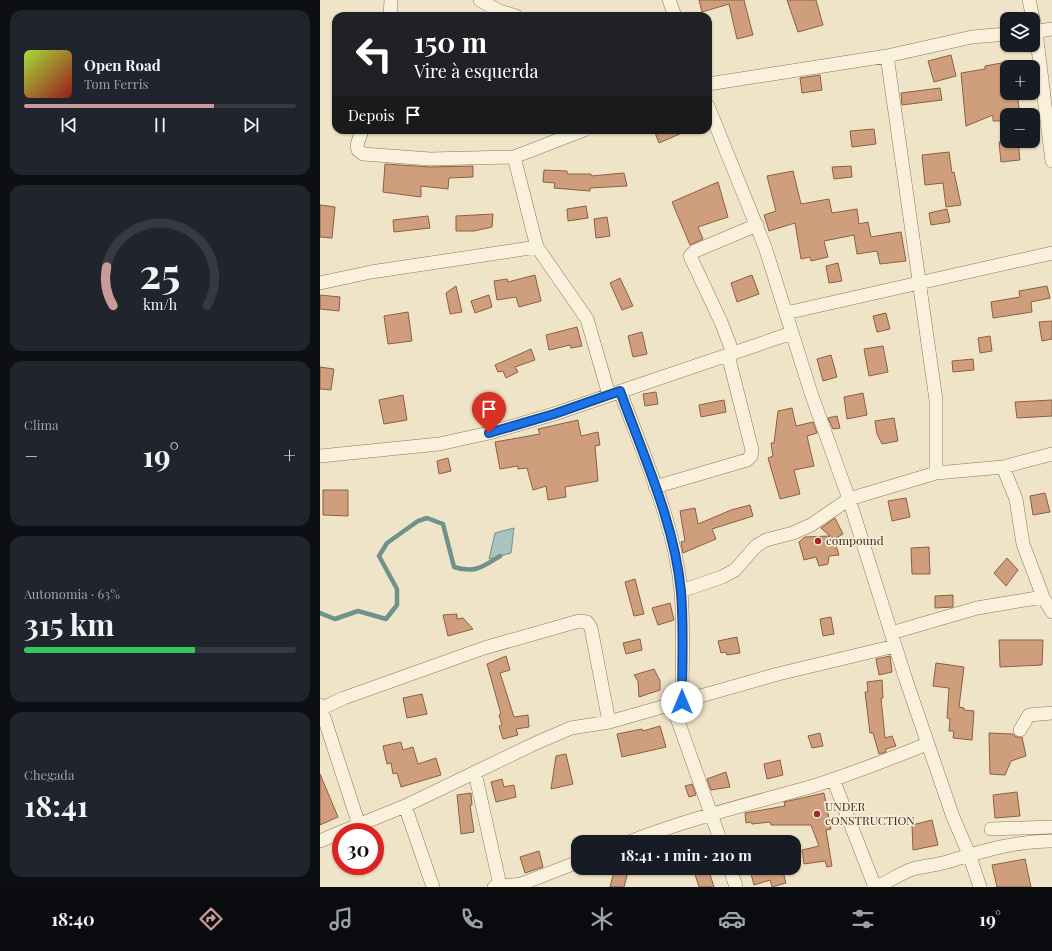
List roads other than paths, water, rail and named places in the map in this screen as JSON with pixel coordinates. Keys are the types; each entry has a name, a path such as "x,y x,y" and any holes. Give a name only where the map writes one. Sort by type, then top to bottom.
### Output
{"street":[{"path":"390,12 391,0"},
{"path":"480,0 502,12"},
{"path":"669,0 674,12"},
{"path":"1029,0 1031,12"},
{"path":"1040,31 1052,29"},
{"path":"712,83 887,56 952,41 1000,35"},
{"path":"1037,52 1051,152"},
{"path":"887,56 936,400 936,473"},
{"path":"712,116 757,225 811,393 849,499 927,744 980,887"},
{"path":"361,134 357,145 358,150 363,154 430,159 514,157 574,134"},
{"path":"514,157 537,247 587,320 614,393 655,487 672,541 681,591 677,703 718,835"},
{"path":"655,487 747,460 752,456 752,450 730,354 721,322 690,256 694,251 757,225"},
{"path":"320,283 371,272 537,247"},
{"path":"786,313 920,282 1052,254"},
{"path":"320,456 439,444 489,433 554,414 792,333"},
{"path":"681,591 722,577 734,570 756,546 766,540 793,533 811,525 849,499 936,473 1003,468 1052,454"},
{"path":"1003,468 1016,499 1023,544 1043,597 1052,612"},
{"path":"891,633 977,608 1043,597"},
{"path":"358,823 321,707 484,648 579,621 587,622 591,628 609,722"},
{"path":"364,823 405,806 558,732 571,728 609,722 778,674 895,646"},
{"path":"1020,730 1029,715 1052,714"},
{"path":"650,835 711,814 812,786 855,772 927,744"},
{"path":"475,773 504,886 521,884 571,865"},
{"path":"833,779 876,887 913,869 946,862 969,854 1005,845 1034,841 1052,841"},
{"path":"405,806 433,887"},
{"path":"991,829 1052,827"},
{"path":"320,841 332,836"},
{"path":"732,875 736,887"}],"water":[{"path":"514,528 511,553 489,559 495,533"}],"waterway":[{"path":"320,613 335,619 358,611 386,619 397,605 397,589 379,556 387,543 418,521 427,518 443,524 454,567 468,570 479,568 500,556"}],"place":[{"name":"compound","path":"818,541"},
{"name":"UNDER cONSTRUCTION","path":"817,814"}]}
